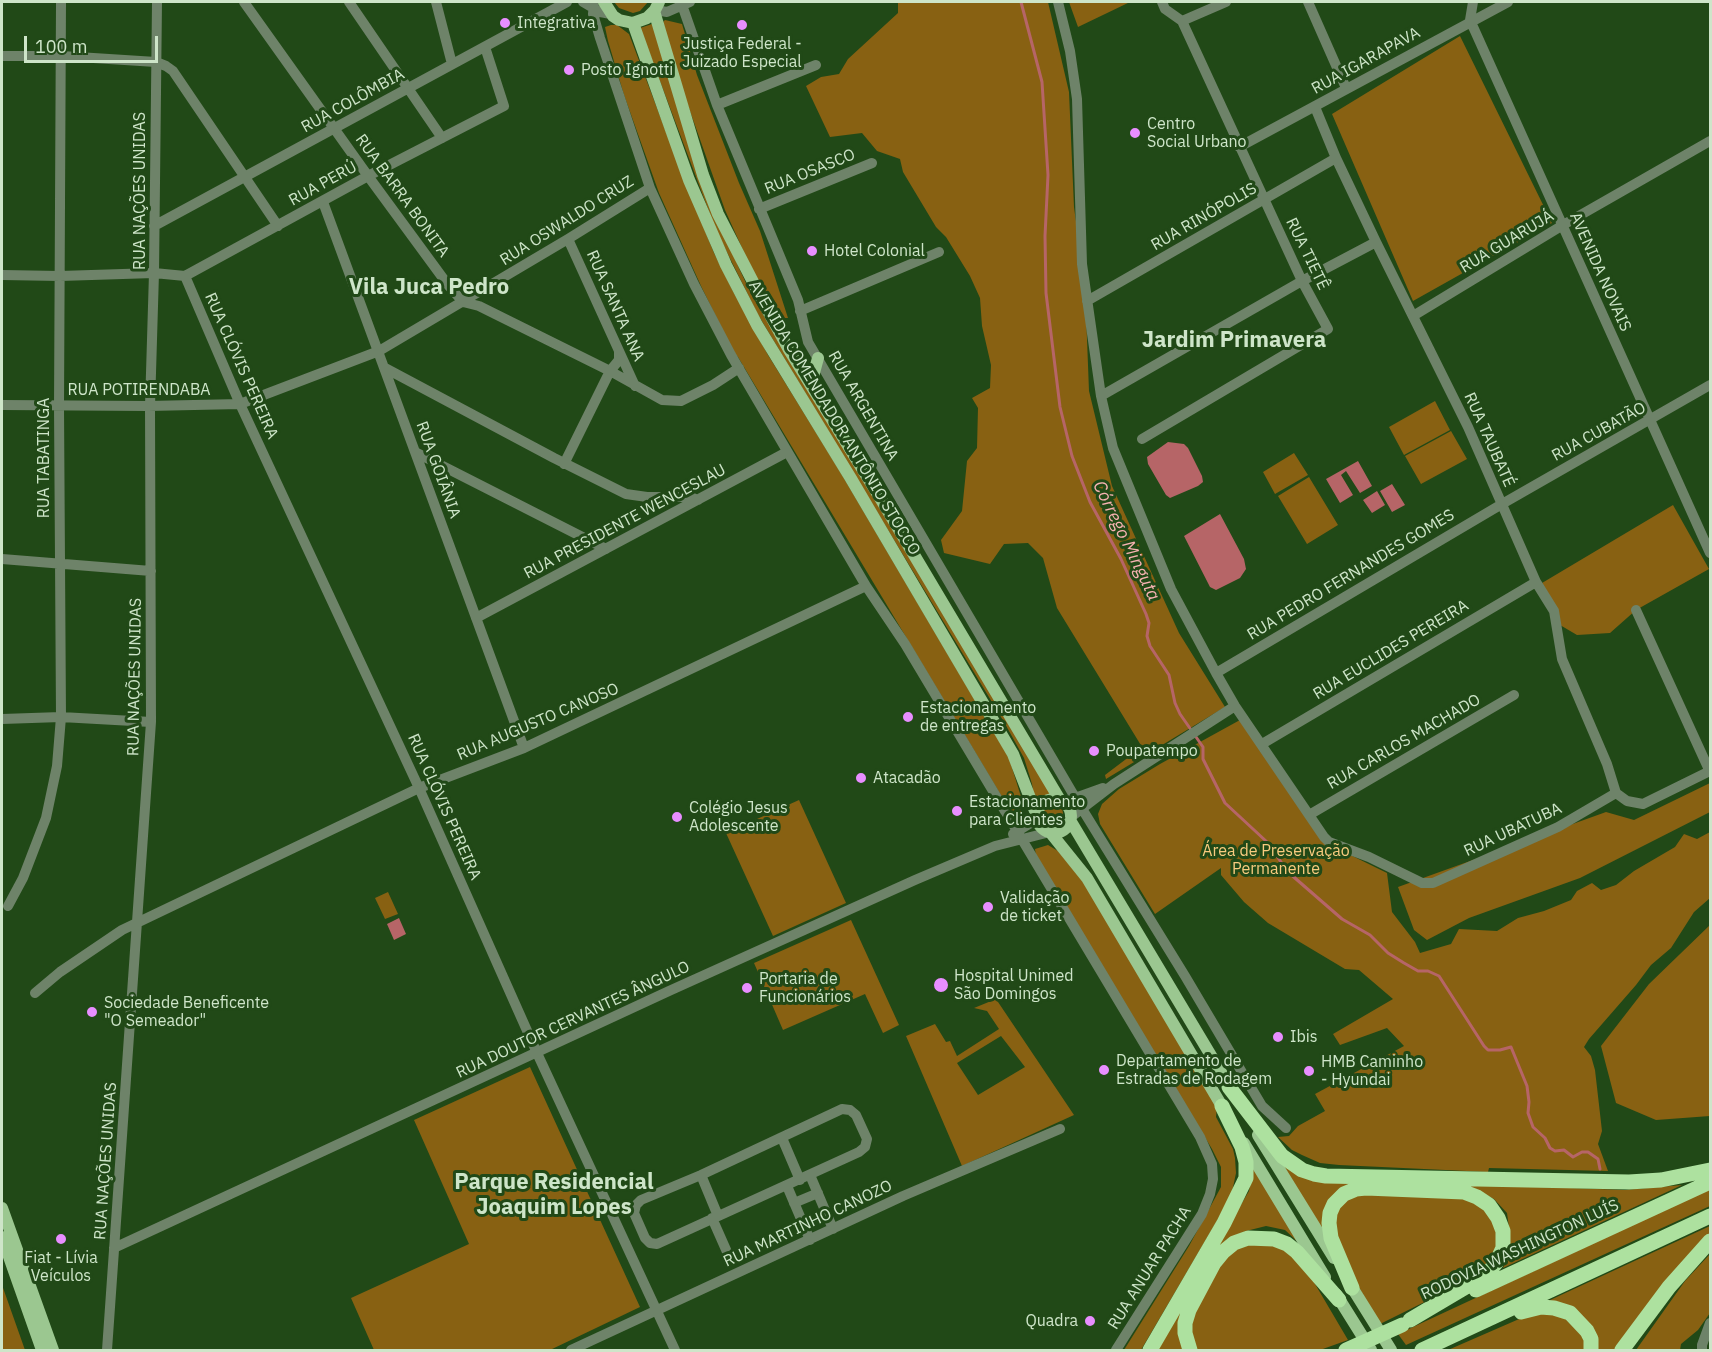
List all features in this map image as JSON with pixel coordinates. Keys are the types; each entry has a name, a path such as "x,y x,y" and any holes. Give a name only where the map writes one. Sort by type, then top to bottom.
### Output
{"highway":[{"path":"1229,1087 1282,1156 1302,1170 1326,1176 1629,1182 1661,1180 1710,1170"},
{"path":"1150,1350 1224,1223 1246,1178 1246,1162 1242,1147 1222,1107"},
{"name":"RODOVIA WASHINGTON LUÍS","path":"1345,1350 1710,1182"},
{"path":"1352,1288 1331,1238 1329,1224 1334,1204 1344,1194 1366,1188 1464,1192 1477,1197 1489,1205 1503,1231 1503,1248 1496,1263 1486,1275 1406,1323"},
{"path":"1451,1338 1710,1216"},
{"path":"1190,1350 1185,1333 1189,1310 1214,1263 1223,1252 1234,1243 1248,1238 1274,1239 1287,1244 1298,1252 1339,1300"},
{"path":"1622,1350 1669,1287 1710,1241"},
{"path":"1422,1350 1519,1313 1541,1307 1570,1313 1579,1321 1591,1340 1591,1350"}],"main road":[{"path":"604,2 611,14 619,20 633,23 647,18 657,5"},
{"name":"AVENIDA COMENDADOR ANTÔNIO STOCCO","path":"657,5 703,175 718,214 788,348 1066,800"},
{"name":"AVENIDA COMENDADOR ANTÔNIO STOCCO","path":"633,23 693,191 726,265 757,325 1015,756 1037,817"},
{"path":"812,384 818,358"},
{"path":"1371,1350 1222,1107 1087,878 1050,832 1041,827 1037,817 1039,807 1046,800 1066,800 1070,818 1229,1087 1391,1350"},
{"path":"1050,832 1061,831 1067,826 1070,818"},
{"path":"2,1208 53,1350"},
{"path":"2,1237 42,1350"}],"street":[{"name":"RUA TABATINGA","path":"8,906 23,878 46,818 57,766 61,717 59,405 62,2"},
{"name":"RUA NAÇÕES UNIDAS","path":"107,1350 151,722 150,406 157,2"},
{"path":"350,2 442,138"},
{"path":"436,2 452,64"},
{"path":"542,2 545,14"},
{"name":"RUA COLÔMBIA","path":"154,226 567,2"},
{"path":"1058,2 1070,51 1077,99 1082,264 1101,396 1113,448 1171,589 1235,706 1309,815"},
{"name":"RUA TIETÊ","path":"1142,439 1328,329 1302,281 1182,21 1165,9 1162,2"},
{"path":"1182,21 1226,2"},
{"path":"1308,2 1346,88"},
{"path":"1470,20 1473,2"},
{"name":"RUA IGARAPAVA","path":"1239,147 1470,20 1508,2"},
{"name":"RUA BARRA BONITA","path":"246,3 368,176 463,302"},
{"path":"657,5 667,12 685,3"},
{"name":"RUA ARGENTINA","path":"685,3 717,105 800,311 808,342 902,505 1066,800 1082,809 1262,1106 1286,1128"},
{"path":"590,4 604,14 611,14"},
{"path":"590,4 650,188 694,284 739,369 866,586 905,644 1020,835 1037,817"},
{"name":"AVENIDA NOVAIS","path":"1470,20 1710,553"},
{"name":"RUA PERÚ","path":"185,276 368,176 504,106 485,47"},
{"path":"2,56 62,56 156,62 173,71 278,226"},
{"path":"717,105 816,65"},
{"name":"RUA TAUBATÉ","path":"1315,107 1336,158 1376,242 1468,427 1536,582 1554,611 1562,659 1607,764 1616,793"},
{"name":"RUA GUARUJÁ","path":"1413,316 1563,225 1710,141"},
{"name":"RUA RINÓPOLIS","path":"1087,301 1336,158"},
{"name":"RUA OSASCO","path":"759,209 872,163"},
{"name":"RUA OSWALDO CRUZ","path":"240,404 379,351 650,188"},
{"name":"RUA GOIÂNIA","path":"323,202 524,748"},
{"name":"RUA SANTA ANA","path":"568,239 635,386"},
{"path":"1101,396 1302,281 1376,242"},
{"path":"800,311 939,252"},
{"path":"2,275 154,273 185,276"},
{"name":"RUA CLÓVIS PEREIRA","path":"185,276 240,404 419,788 537,1053 675,1350"},
{"path":"463,302 479,306 610,371 662,400 681,401 739,369"},
{"path":"564,464 610,371 619,360 618,350"},
{"path":"385,368 564,464 626,494 647,497 690,497 698,500"},
{"name":"RUA CUBATÃO","path":"1502,504 1710,385"},
{"name":"RUA POTIRENDABA","path":"2,405 240,404"},
{"path":"415,452 606,549"},
{"name":"RUA PRESIDENTE WENCESLAU","path":"476,618 788,452"},
{"name":"RUA PEDRO FERNANDES GOMES","path":"1216,673 1502,504"},
{"path":"2,559 151,571"},
{"name":"RUA EUCLIDES PEREIRA","path":"1262,744 1536,582"},
{"name":"RUA AUGUSTO CANOSO","path":"35,993 60,972 122,930 419,788 524,748 866,586"},
{"path":"1616,793 1627,801 1643,804 1710,772 1636,609"},
{"name":"RUA CARLOS MACHADO","path":"1309,815 1514,695"},
{"path":"1070,818 1114,784 1235,706"},
{"path":"2,719 61,717 151,722"},
{"path":"1066,800 1114,784"},
{"name":"RUA UBATUBA","path":"1309,815 1329,842 1369,856 1422,883 1433,883 1558,827 1616,793"},
{"name":"RUA DOUTOR CERVANTES ÂNGULO","path":"114,1248 669,991 995,846 1020,835 1050,832"},
{"name":"RUA ANUAR PACHA","path":"1020,835 1200,1137 1212,1164 1213,1179 1202,1214 1116,1350"},
{"path":"842,1109 850,1110 856,1115 867,1139 865,1147 859,1152 657,1244 650,1243 645,1238 634,1213 636,1205 641,1200 782,1138 842,1109"},
{"name":"RUA MARTINHO CANOZO","path":"571,1350 903,1197 1060,1129"},
{"path":"782,1138 805,1178 818,1193 833,1229"},
{"path":"701,1175 730,1261"},
{"path":"787,1186 810,1240"},
{"path":"794,1203 818,1193"},
{"path":"1702,1350 1710,1323"}],"green space":[{"path":"614,2 648,2 640,11 633,13 619,8"},
{"path":"898,2 1048,2 1069,92 1074,207 1085,287 1089,391 1112,486 1179,633 1225,707 1106,779 1105,775 1142,747 1057,608 1043,558 1028,543 1004,544 990,564 944,553 941,540 962,511 967,461 977,448 978,408 972,398 990,388 991,365 982,326 980,298 970,276 946,237 936,227 903,172 900,159 877,151 862,133 830,137 806,86 821,77 839,74 848,59 898,13"},
{"path":"1069,2 1130,2 1078,27"},
{"path":"665,20 682,24 697,75 760,231 788,318 780,318 777,315 751,268 725,210 680,83 663,22"},
{"path":"655,23 738,266 752,296 1052,794 1035,802 1024,758 1004,722 757,313 716,230 640,28"},
{"path":"617,25 629,34 683,177 714,253 735,295 768,355 839,470 1009,758 1022,800 1019,814 1011,812 735,355 659,193 624,95 608,41 605,27"},
{"path":"1460,36 1552,223 1413,301 1332,114"},
{"path":"1435,401 1450,430 1404,455 1389,427"},
{"path":"1451,431 1467,459 1421,484 1405,456"},
{"path":"1294,453 1308,475 1275,494 1263,472"},
{"path":"1309,477 1338,525 1307,544 1278,496"},
{"path":"1673,505 1709,569 1636,610 1610,633 1577,635 1560,625 1542,583"},
{"name":"Área de Preservação Permanente","path":"1240,720 1324,842 1387,873 1392,912 1415,942 1420,953 1451,944 1459,929 1497,931 1518,918 1571,900 1577,891 1592,883 1601,890 1616,885 1634,871 1675,847 1684,834 1697,839 1710,832 1710,898 1694,912 1671,948 1651,965 1584,1047 1591,1056 1595,1070 1602,1131 1598,1144 1608,1171 1489,1168 1488,1172 1339,1165 1320,1163 1302,1155 1292,1150 1278,1137 1289,1136 1298,1126 1325,1111 1315,1094 1404,1046 1387,1028 1340,1045 1333,1034 1393,999 1359,970 1345,969 1268,923 1244,902 1221,875 1221,868 1155,914 1100,824 1098,814 1102,804 1119,789"},
{"path":"1710,783 1710,812 1580,878 1469,918 1427,940 1414,930 1398,887 1606,812 1634,820"},
{"path":"799,800 846,903 773,936 726,833"},
{"path":"1049,803 1057,803 1063,809 1063,817 1057,823 1049,823 1043,817 1043,809"},
{"path":"1048,845 1058,851 1082,880 1217,1106 1216,1117 1233,1149 1235,1158 1236,1173 1231,1197 1141,1350 1124,1350 1189,1246 1221,1187 1221,1167 1036,856 1035,849"},
{"path":"388,892 398,914 385,919 375,898"},
{"path":"851,920 899,1025 883,1033 865,994 783,1030 754,963"},
{"path":"1710,925 1710,1116 1656,1120 1616,1103 1601,1046 1649,984"},
{"path":"996,999 1074,1115 962,1166 906,1036 935,1024 946,1042 950,1041 957,1056 999,1029 987,1011 974,1008","holes":["1001,1036 1025,1067 978,1095 957,1063"]},
{"path":"530,1067 640,1307 550,1350 374,1350 351,1298 469,1244 414,1120"},
{"path":"1280,1162 1321,1179 1625,1190 1682,1185 1503,1268 1509,1253 1510,1235 1507,1213 1494,1199 1475,1189 1343,1189 1323,1230"},
{"path":"1254,1164 1300,1244 1285,1230 1266,1226 1246,1231 1226,1240 1181,1317 1185,1350 1156,1350 1249,1191"},
{"path":"1710,1189 1710,1206 1406,1345 1398,1334"},
{"path":"1358,1193 1453,1197 1471,1200 1487,1210 1495,1225 1498,1242 1490,1261 1471,1279 1380,1324 1354,1279 1334,1234 1333,1220 1343,1202"},
{"path":"1710,1226 1710,1235 1616,1350 1596,1350 1548,1301"},
{"path":"1256,1241 1275,1243 1293,1253 1308,1272 1348,1340 1320,1350 1196,1350 1188,1331 1194,1308 1217,1265 1233,1248"},
{"path":"1710,1254 1710,1313 1698,1330 1681,1344 1680,1350 1636,1350 1685,1281"},
{"path":"2,1285 25,1350 2,1350"},
{"path":"1541,1312 1568,1318 1585,1338 1587,1350 1448,1350 1526,1316"}],"shaded area":[{"path":"1168,442 1184,444 1188,448 1203,482 1170,498 1148,464 1147,457"},
{"path":"1358,461 1372,486 1360,493 1346,471 1341,475 1353,495 1340,503 1326,479"},
{"path":"1392,484 1405,505 1392,512 1380,491"},
{"path":"1377,491 1385,505 1372,513 1363,500"},
{"path":"1220,514 1244,559 1246,569 1240,578 1216,590 1210,587 1184,536"},
{"path":"399,918 406,934 394,940 387,924"}],"waterway":[{"name":"Córrego Minguta","path":"1021,2 1042,82 1048,175 1045,236 1046,293 1060,407 1072,456 1090,502 1121,559 1146,614 1149,623 1147,636 1150,646 1169,675 1175,703 1180,714 1203,747 1203,759 1225,803 1267,842 1288,872 1342,919 1370,935 1388,953 1418,971 1428,971 1439,976 1488,1050 1511,1047 1527,1086 1528,1113 1533,1127 1545,1138 1550,1148 1555,1151 1564,1150 1573,1157 1582,1152 1588,1152 1598,1159 1600,1169"}],"place":[{"name":"Integrativa","path":"505,23"},
{"name":"Justiça Federal - Juizado Especial","path":"742,25"},
{"name":"Posto Ignotti","path":"569,70"},
{"name":"Centro Social Urbano","path":"1135,133"},
{"name":"Hotel Colonial","path":"812,251"},
{"name":"Estacionamento de entregas","path":"908,717"},
{"name":"Poupatempo","path":"1094,751"},
{"name":"Atacadão","path":"861,778"},
{"name":"Estacionamento para Clientes","path":"957,811"},
{"name":"Colégio Jesus Adolescente","path":"677,817"},
{"name":"Validação de ticket","path":"988,907"},
{"name":"Hospital Unimed São Domingos","path":"941,985"},
{"name":"Portaria de Funcionários","path":"747,988"},
{"name":"Sociedade Beneficente \"O Semeador\"","path":"92,1012"},
{"name":"Ibis","path":"1278,1037"},
{"name":"Departamento de Estradas de Rodagem","path":"1104,1070"},
{"name":"HMB Caminho - Hyundai","path":"1309,1071"},
{"name":"Fiat - Lívia Veículos","path":"61,1239"},
{"name":"Quadra","path":"1090,1321"}],"district":[{"name":"Vila Juca Pedro","path":"429,288"},
{"name":"Jardim Primavera","path":"1234,341"},
{"name":"Parque Residencial Joaquim Lopes","path":"554,1196"}]}
